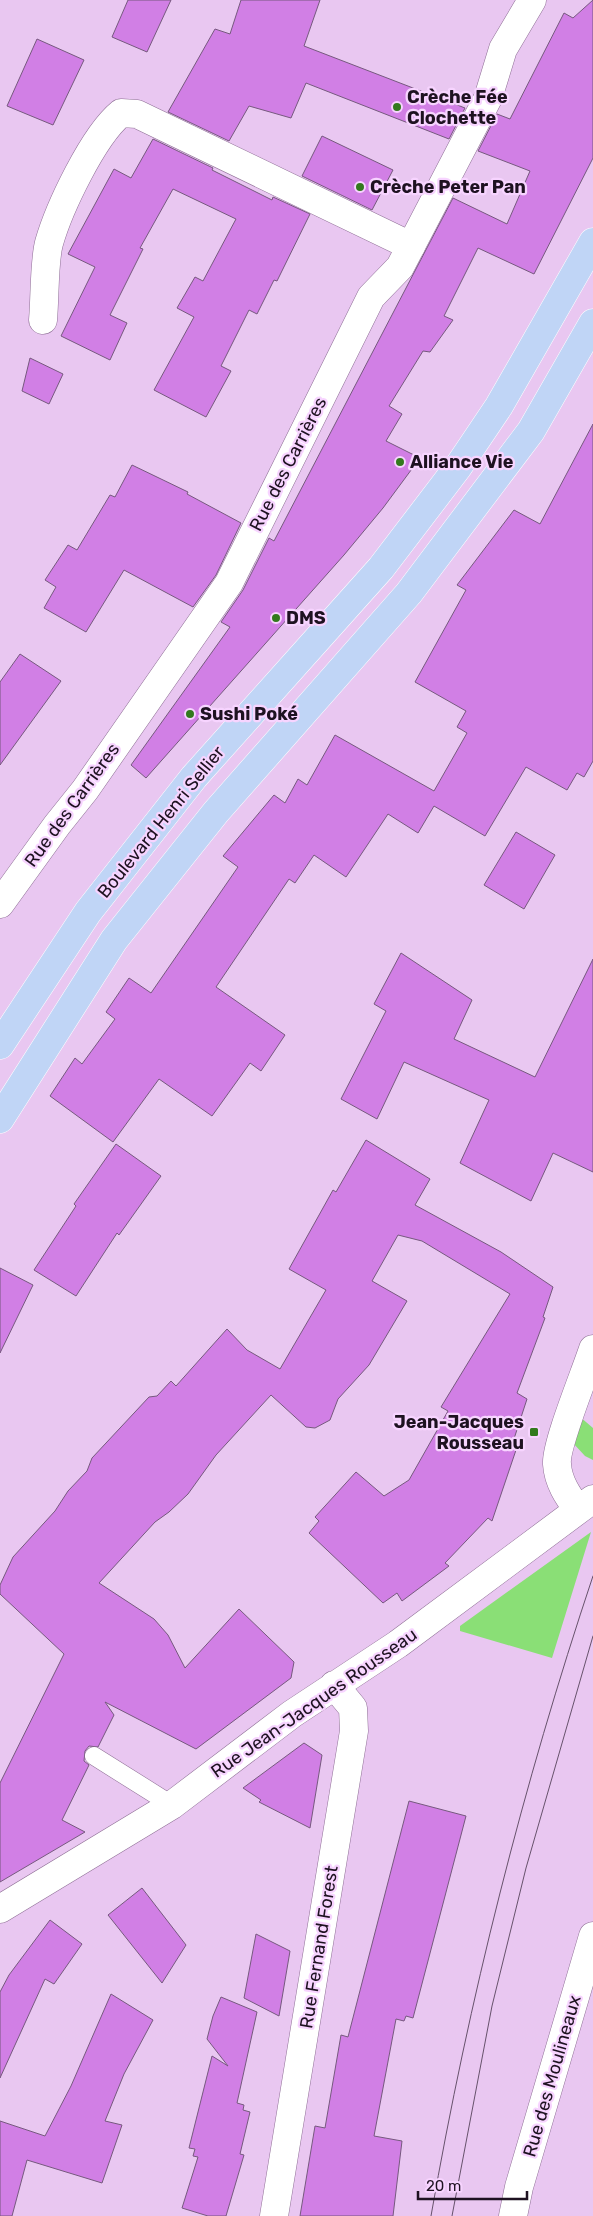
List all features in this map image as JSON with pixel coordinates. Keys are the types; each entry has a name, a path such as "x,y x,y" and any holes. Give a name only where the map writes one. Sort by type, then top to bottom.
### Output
{"main road":[{"name":"Boulevard Henri Sellier","path":"0,1045 88,912 194,777 381,568 458,467 499,406 593,242"},
{"name":"Boulevard Henri Sellier","path":"0,1119 114,940 216,812 408,593 531,431 589,336"}],"street":[{"name":"Rue des Carrières","path":"0,904 57,825 85,790 229,583 372,297 400,267 488,98 503,49 532,0"},
{"path":"43,320 49,244 75,178 112,121 121,113 137,114 411,246"},
{"path":"586,1504 565,1492 556,1463 562,1438 593,1349"},
{"name":"Rue Jean-Jacques Rousseau","path":"0,1909 172,1805 292,1714 398,1644 586,1504"},
{"name":"Rue Fernand Forest","path":"274,2216 354,1731 353,1708 334,1685"},
{"name":"Rue des Moulineaux","path":"513,2216 519,2187 593,1936"}],"lane":[{"path":"94,1756 172,1805"}],"green space":[{"path":"579,1416 593,1428 593,1460 585,1456 573,1443"},
{"path":"591,1532 552,1658 460,1631 460,1626"}],"building":[{"path":"128,0 171,0 147,52 112,37"},
{"path":"241,0 320,0 304,46 465,108 449,139 306,83 291,118 249,106 229,141 168,112 215,29 230,34"},
{"path":"593,0 593,158 534,274 478,248 444,316 453,320 430,352 423,351 389,406 402,414 386,441 420,458 383,508 344,555 146,778 131,765 230,627 221,622 243,590 269,538 274,541 453,198 507,224 530,171 478,151 497,114 510,119 564,13 573,18"},
{"path":"37,39 84,60 53,125 7,106"},
{"path":"322,136 393,170 372,210 302,176"},
{"path":"153,139 213,168 212,170 272,200 273,197 310,214 277,281 274,280 257,314 249,310 221,366 231,371 206,417 154,390 194,317 177,308 195,277 203,281 236,219 173,189 140,248 143,249 110,315 127,323 110,360 61,336 95,267 68,254 114,169 131,178"},
{"path":"30,358 63,374 49,404 22,391"},
{"path":"593,424 593,761 584,777 577,773 567,790 526,767 485,836 434,806 418,833 388,814 346,877 314,855 295,883 289,879 216,987 285,1035 261,1071 250,1063 212,1116 159,1079 113,1142 50,1096 75,1058 82,1064 115,1019 106,1012 129,978 151,993 238,867 223,856 274,795 285,803 298,779 307,785 335,735 434,791 467,733 457,727 466,711 415,682 466,590 457,585 514,510 540,524"},
{"path":"132,465 188,492 187,494 241,523 216,575 193,607 124,570 86,632 44,608 56,587 45,580 68,545 77,550 110,495 115,497"},
{"path":"20,654 61,681 0,765 0,682"},
{"path":"516,832 555,855 524,909 484,885"},
{"path":"401,953 472,1000 454,1039 535,1077 593,959 593,1172 553,1153 531,1201 460,1163 489,1100 404,1062 377,1119 341,1099 386,1011 374,1004"},
{"path":"366,1140 430,1179 415,1205 501,1252 553,1287 543,1317 545,1318 517,1393 527,1399 511,1448 516,1450 492,1521 488,1518 445,1563 449,1566 402,1601 397,1593 383,1603 309,1533 319,1521 315,1517 356,1472 384,1496 409,1480 448,1411 441,1407 510,1294 422,1241 398,1235 372,1281 407,1301 369,1365 338,1399 330,1420 315,1428 306,1427 271,1395 216,1455 188,1494 155,1522 99,1583 154,1619 168,1635 185,1668 239,1609 294,1662 291,1678 196,1749 105,1702 114,1715 98,1747 89,1746 85,1751 84,1761 89,1765 62,1820 85,1832 0,1882 0,1783 64,1654 0,1594 0,1585 13,1557 55,1511 68,1491 87,1471 92,1458 149,1397 157,1396 171,1381 176,1386 227,1329 247,1350 280,1369 326,1290 289,1269 333,1190 336,1192"},
{"path":"116,1144 161,1176 119,1235 117,1233 76,1296 34,1270 76,1206 74,1204"},
{"path":"0,1268 33,1285 0,1353"},
{"path":"304,1743 322,1755 310,1828 259,1802 261,1800 243,1788"},
{"path":"409,1801 466,1816 413,2018 406,2016 404,2021 396,2019 374,2136 402,2141 393,2216 300,2216 315,2126 325,2128 341,2035 348,2037"},
{"path":"142,1888 186,1945 162,1983 108,1915"},
{"path":"50,1920 82,1944 54,1984 45,1979 0,2078 0,1992 9,1975"},
{"path":"256,1934 290,1951 279,2016 244,1998"},
{"path":"111,1994 153,2020 124,2074 105,2121 122,2125 102,2183 27,2160 12,2216 0,2216 0,2121 45,2136 71,2086"},
{"path":"221,1997 257,2012 237,2103 244,2105 243,2110 250,2112 240,2154 244,2155 226,2216 208,2216 182,2208 198,2157 193,2156 195,2149 189,2148 212,2056 228,2066 207,2039 213,2016"}],"tram line":[{"path":"431,2216 462,2054 500,1893 567,1655 593,1576"},
{"path":"452,2216 492,2006 526,1868 593,1636"}],"place":[{"name":"Crèche Fée Clochette","path":"397,107"},
{"name":"Crèche Peter Pan","path":"360,187"},
{"name":"Alliance Vie","path":"400,462"},
{"name":"DMS","path":"276,618"},
{"name":"Sushi Poké","path":"190,714"},
{"name":"Jean-Jacques Rousseau","path":"534,1432"}]}
